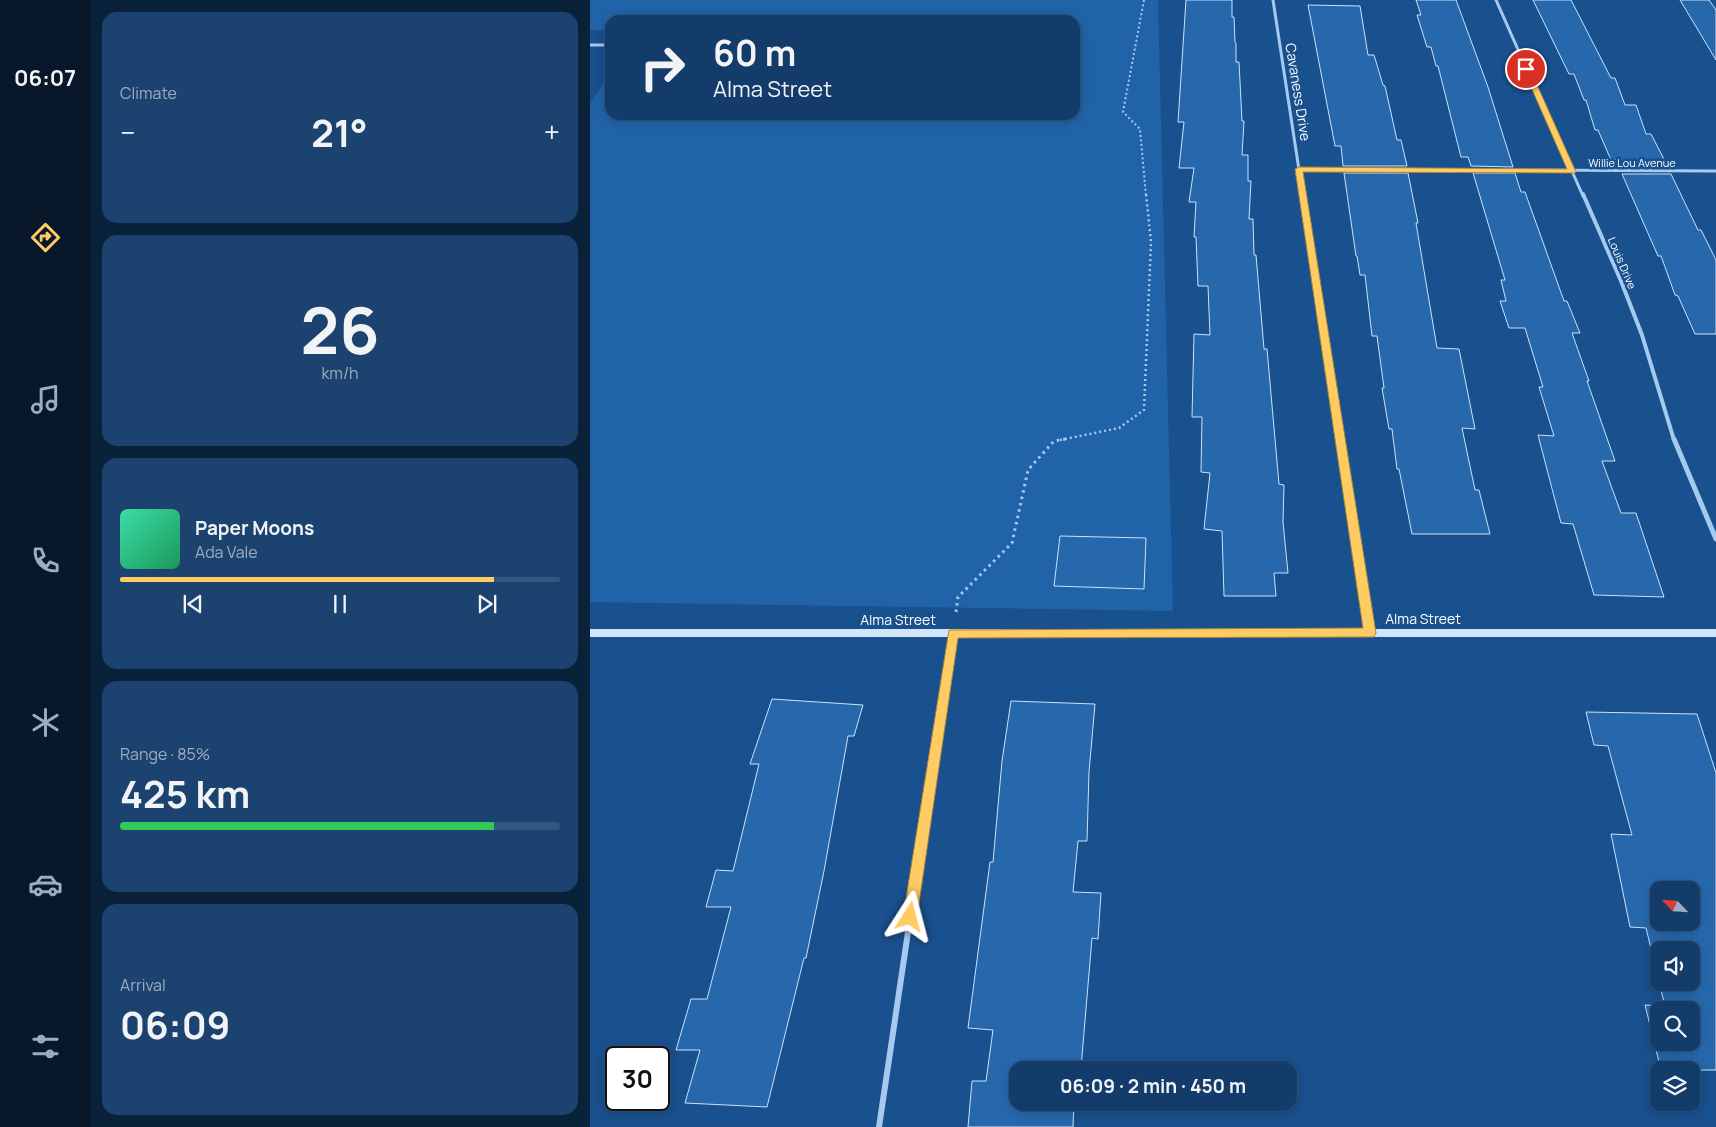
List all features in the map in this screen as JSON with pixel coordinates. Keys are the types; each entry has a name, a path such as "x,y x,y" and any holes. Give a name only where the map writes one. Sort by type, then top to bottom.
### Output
{"street":[{"name":"Cavaness Drive","path":"1273,0 1370,633"},
{"name":"Louis Drive","path":"1496,0 1642,335 1676,445 1716,539"},
{"path":"590,45 605,45"},
{"name":"Willie Lou Avenue","path":"1299,169 1572,172 1716,171"},
{"name":"Alma Street","path":"590,632 1716,633"},
{"path":"879,1127 953,633"}],"path":[{"path":"953,633 958,598 1012,543 1028,470 1054,441 1119,428 1144,410 1151,242 1140,129 1124,112 1144,0"}],"shaded area":[{"path":"590,0 1158,0 1173,611 590,602 590,104 605,81 605,120 1080,120 1080,15 605,15 605,30 590,30"}],"building":[{"path":"1186,0 1232,0 1236,62 1239,62 1242,121 1244,121 1242,155 1248,155 1248,181 1251,181 1249,219 1253,219 1254,255 1256,255 1264,349 1267,349 1279,484 1284,485 1283,522 1288,573 1274,573 1276,596 1224,596 1222,531 1204,529 1210,473 1201,472 1202,417 1192,417 1194,334 1210,335 1208,286 1198,286 1196,237 1194,237 1196,202 1189,202 1194,168 1179,168 1184,122 1178,122"},
{"path":"1416,0 1456,0 1488,87 1513,167 1471,166 1468,157 1461,157 1438,66 1436,66 1431,47 1427,47 1417,15 1421,15"},
{"path":"1533,0 1571,0 1611,78 1615,78 1625,105 1636,105 1646,134 1651,134 1668,167 1619,167 1616,160 1611,160 1598,130 1595,130 1586,100 1584,100 1574,74 1569,74"},
{"path":"1680,0 1709,0 1716,10 1716,60"},
{"path":"1308,5 1360,6 1368,55 1374,55 1383,85 1385,86 1397,140 1401,140 1407,166 1343,166 1341,146 1335,146"},
{"path":"1344,173 1408,173 1418,223 1416,223 1437,348 1459,349 1475,429 1462,428 1475,490 1479,490 1490,534 1412,534 1399,469 1397,469 1392,429 1389,429 1382,388 1384,388 1377,336 1372,336 1365,275 1360,275 1356,256"},
{"path":"1473,173 1515,173 1521,192 1525,192 1564,301 1567,301 1580,333 1572,333 1615,461 1602,461 1621,513 1636,513 1664,597 1594,595 1573,524 1561,523 1538,435 1554,436 1539,387 1543,387 1525,328 1509,328 1500,301 1506,301 1501,280 1505,280"},
{"path":"1622,174 1671,174 1698,230 1701,230 1716,260 1716,334 1695,334 1678,296 1675,295 1661,256 1658,256"},
{"path":"1060,536 1146,538 1144,589 1054,586"},
{"path":"772,699 863,705 854,736 848,736 824,871 806,958 804,958 767,1107 685,1103 700,1050 676,1050 691,999 707,999 731,907 706,907 716,870 733,871 759,764 750,764"},
{"path":"1011,701 1095,704 1089,772 1087,841 1078,841 1073,892 1101,893 1098,939 1092,938 1082,1061 1009,1061 1009,1111 1074,1111 1073,1127 968,1127 972,1081 986,1081 993,1030 968,1028 990,862 993,862 1002,761"},
{"path":"1586,712 1697,714 1716,773 1716,1070 1700,1070 1700,1061 1659,1061 1656,1051 1700,1051 1700,1001 1664,1001 1661,991 1700,991 1700,941 1650,941 1650,944 1646,928 1630,927 1611,834 1632,835 1608,746 1594,745"},
{"path":"1645,1005 1650,1005 1650,1025"}],"route":[{"path":"910,917 953,633 1370,633 1299,169 1572,172 1526,69"}]}
